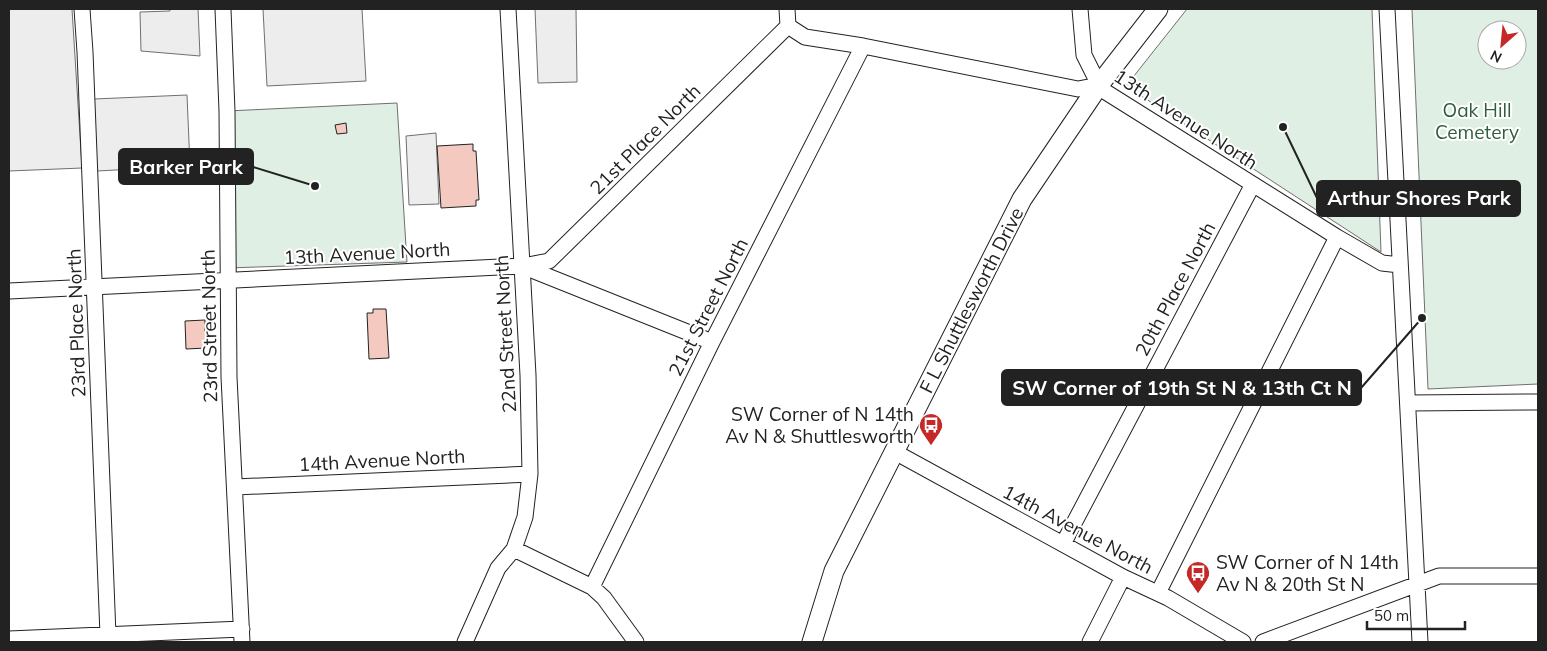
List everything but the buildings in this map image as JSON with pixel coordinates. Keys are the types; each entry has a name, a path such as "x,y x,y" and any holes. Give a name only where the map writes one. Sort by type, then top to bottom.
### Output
{"main road":[{"name":"F L Shuttlesworth Drive","path":"812,642 834,571 1022,199 1099,85 1158,9"}],"street":[{"name":"23rd Place North","path":"82,9 108,635"},
{"name":"23rd Street North","path":"223,9 227,110 229,377 242,635"},
{"name":"22nd Street North","path":"465,642 498,568 514,549 525,517 530,474 522,266 508,9"},
{"path":"787,9 788,26"},
{"path":"1080,9 1084,55 1099,85"},
{"path":"1387,9 1420,642"},
{"name":"13th Avenue North","path":"788,26 805,37 863,46 1078,89 1099,85 1101,90 1157,126 1337,237 1382,263 1400,265"},
{"name":"21st Place North","path":"522,266 549,261 788,26"},
{"name":"21st Street North","path":"592,587 712,342 863,46"},
{"name":"20th Place North","path":"1063,544 1252,186"},
{"path":"1158,593 1337,237"},
{"name":"13th Avenue North","path":"9,291 522,266 712,342"},
{"path":"1408,403 1538,402"},
{"name":"14th Avenue North","path":"894,451 1123,577 1158,593 1243,642"},
{"name":"14th Avenue North","path":"236,487 530,474"},
{"path":"514,549 592,587 604,598 636,642"},
{"path":"1263,642 1439,576 1538,576"},
{"path":"1090,642 1123,577"},
{"path":"9,639 108,635 242,635"}],"green space":[{"path":"1187,9 1372,9 1381,252 1126,86"},
{"name":"Oak Hill Cemetery","path":"1412,9 1538,9 1538,384 1428,389"},
{"path":"397,103 407,262 227,268 227,111"}],"shaded area":[{"path":"9,9 72,9 82,168 9,171"},
{"path":"170,9 198,9 200,56 141,51 140,12 170,11"},
{"path":"263,9 362,9 366,81 267,86"},
{"path":"535,9 576,9 577,82 538,83"},
{"path":"187,95 190,166 97,171 94,99"},
{"path":"436,133 439,204 409,205 406,136"}],"place":[{"name":"Arthur Shores Park","path":"1283,127"},
{"name":"Barker Park","path":"315,186"},
{"name":"SW Corner of 19th St N & 13th Ct N","path":"1422,318"},
{"name":"SW Corner of N 14th Av N & Shuttlesworth","path":"931,446"},
{"name":"SW Corner of N 14th Av N & 20th St N","path":"1198,594"}]}
